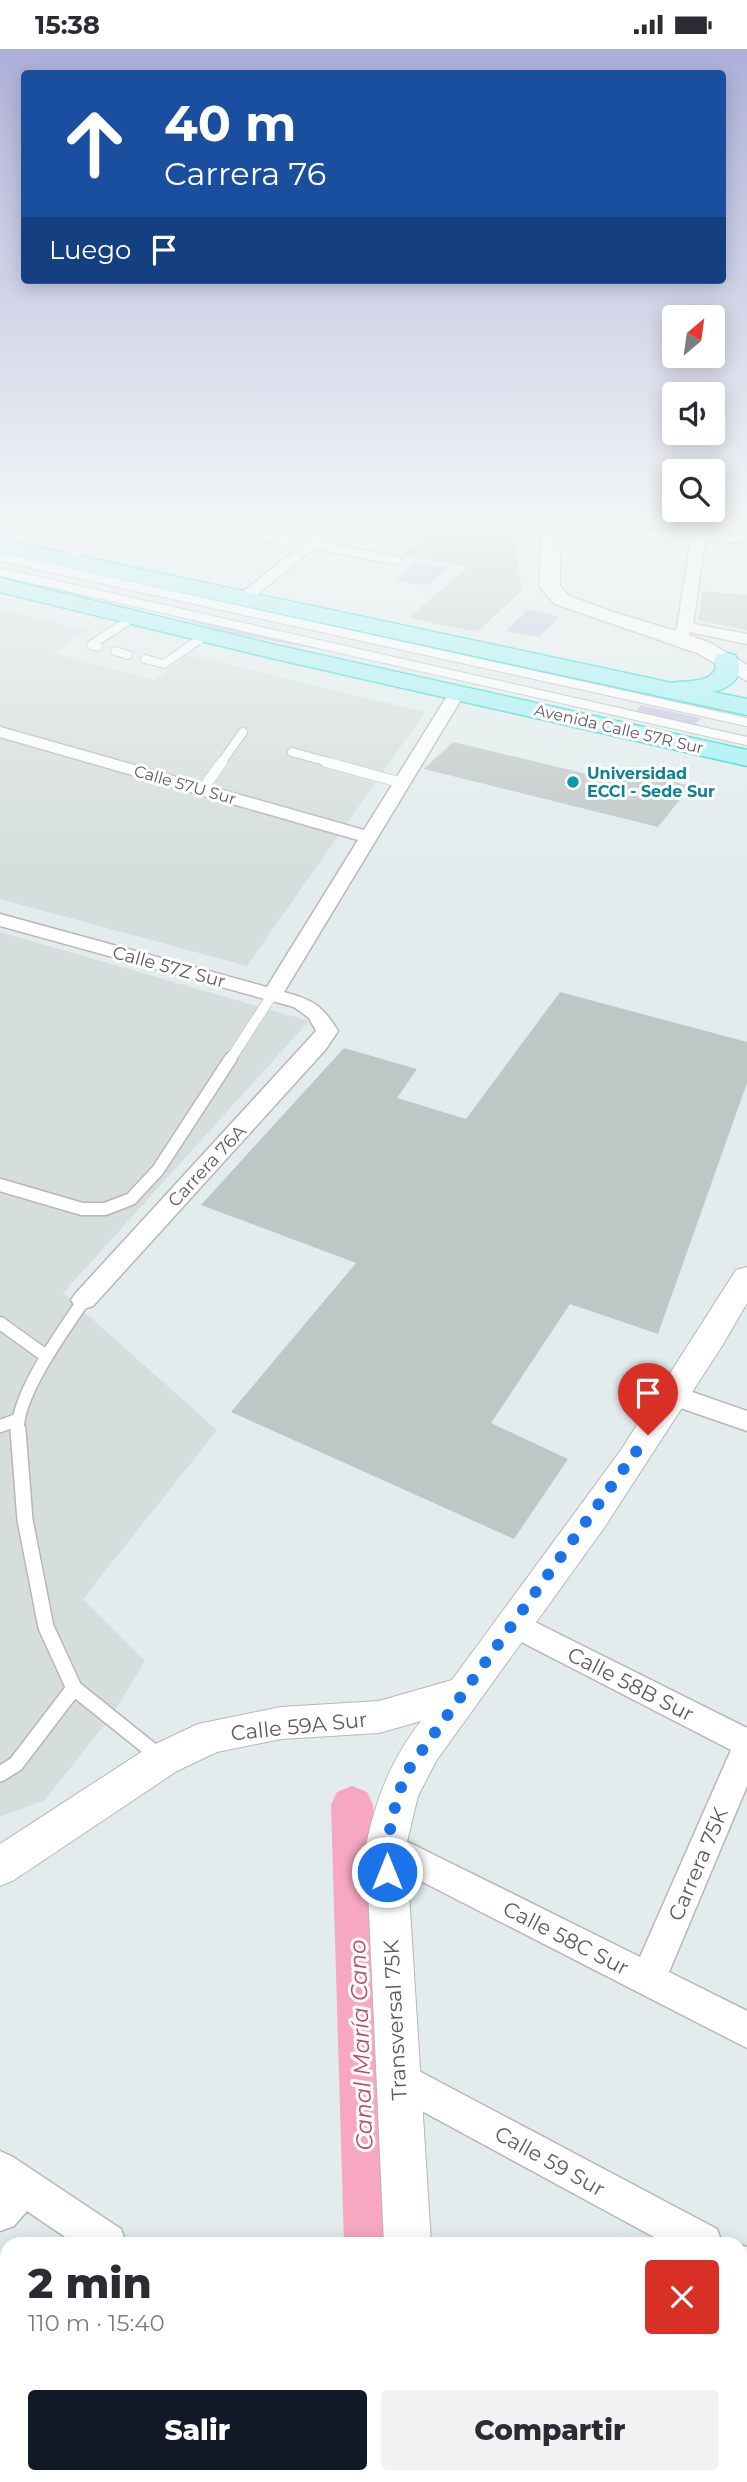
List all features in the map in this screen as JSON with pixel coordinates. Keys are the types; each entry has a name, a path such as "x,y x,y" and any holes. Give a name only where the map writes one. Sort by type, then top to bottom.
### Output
{"highway":[{"name":"Avenida Calle 57R Sur","path":"226,640 747,758"},
{"path":"437,640 747,707"},
{"path":"658,687 694,689 714,684 729,673 736,658"}],"main road":[{"path":"696,640 736,658 747,675"}],"street":[{"path":"272,995 457,693"},
{"name":"Calle 57U Sur","path":"0,732 369,837"},
{"name":"Calle 57Z Sur","path":"0,920 301,1003 317,1014 327,1031"},
{"name":"Carrera 76A","path":"84,1300 327,1031"},
{"name":"Transversal 75K","path":"407,2237 386,1846 390,1822 406,1773 515,1624 675,1396 738,1313 747,1277"},
{"path":"675,1396 747,1422"},
{"name":"Calle 58B Sur","path":"515,1624 747,1743"},
{"name":"Calle 59A Sur","path":"0,1867 163,1759 211,1737 281,1723 379,1717 464,1693"},
{"name":"Carrera 75K","path":"648,1980 747,1749"},
{"name":"Calle 58C Sur","path":"386,1846 747,2030"},
{"name":"Calle 59 Sur","path":"398,2078 692,2237"},
{"path":"8,2189 96,2237"}],"lane":[{"path":"98,647 91,645 99,640"},
{"path":"145,659 164,664 199,640"},
{"path":"299,640 747,741"},
{"path":"374,640 747,722"},
{"path":"115,651 128,655"},
{"path":"202,790 243,732"},
{"path":"292,752 402,783"},
{"path":"0,1185 82,1209 105,1209 131,1199 158,1170 272,995"},
{"path":"84,1300 46,1356 17,1420 25,1520 46,1627 74,1688 163,1759"},
{"path":"0,1323 46,1356"},
{"path":"0,1426 17,1420"},
{"path":"0,1774 16,1764 74,1688"}],"shaded area":[{"path":"0,640 73,640 53,653 154,680 188,655 425,712 247,966 0,899"},
{"path":"266,640 283,640 345,654"},
{"path":"641,705 701,718 694,726 635,713"},
{"path":"0,932 309,1021 63,1293 217,1430 83,1599 145,1661 112,1715 45,1800 0,1817"}],"building":[{"name":"Universidad ECCI - Sede Sur","path":"453,742 600,777 609,767 691,786 658,827 424,769"},
{"path":"560,992 747,1042 747,1083 658,1334 570,1304 491,1423 568,1459 514,1539 231,1412 356,1263 201,1205 344,1048 417,1069 397,1098 466,1119"}],"waterway":[{"name":"Canal María Cano","path":"352,1805 369,2237"}],"place":[{"name":"Universidad ECCI - Sede Sur","path":"573,782"}],"route":[{"path":"387,1872 386,1846 390,1822 406,1773 648,1435"}]}
